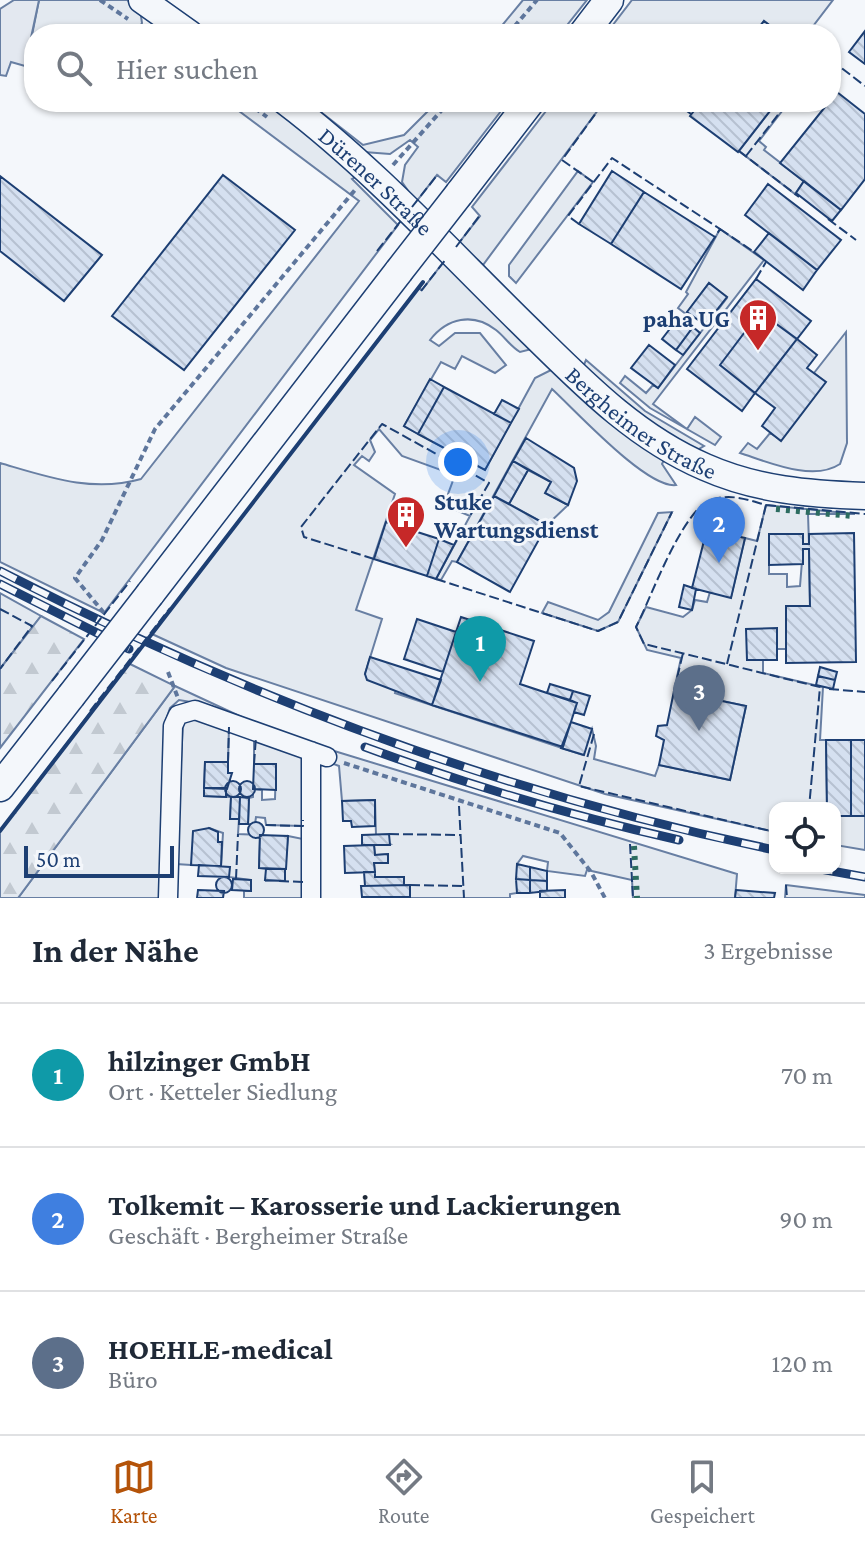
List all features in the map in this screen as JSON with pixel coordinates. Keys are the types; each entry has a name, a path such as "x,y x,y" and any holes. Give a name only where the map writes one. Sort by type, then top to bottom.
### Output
{"main road":[{"path":"591,24 609,0"},
{"path":"0,787 522,112"}],"street":[{"path":"142,0 176,24"},
{"name":"Dürener Straße","path":"296,112 366,186 463,264"},
{"name":"Bergheimer Straße","path":"463,264 604,402 663,445 704,467 762,486 801,493 865,496"},
{"path":"168,898 173,726 178,715 195,710 319,754 311,898"}],"path":[{"path":"517,24 537,0"},
{"path":"104,613 75,578 102,540 155,429 366,186 439,112"},
{"path":"168,672 179,700"},
{"path":"319,754 560,833 591,872 605,898"}],"green space":[{"path":"39,0 127,0 140,9 142,23 141,24 34,24"},
{"path":"523,0 587,0 568,24 503,24"},
{"path":"632,0 833,0 815,24 768,24 764,21 762,24 614,24"},
{"path":"240,112 282,112 359,175 352,179 398,225 104,613 0,562 0,463 70,482 105,484 141,479 359,201"},
{"path":"314,112 321,112 363,145 404,135 427,112 500,112 446,182 437,175 416,202 402,182 405,165 418,147 410,140 390,154 364,152"},
{"path":"545,112 597,112 483,265 458,244 480,216 472,207"},
{"path":"769,112 781,112 759,141 766,147 764,150 804,181 795,194 739,151"},
{"path":"578,171 593,182 516,283 509,276 509,265"},
{"path":"720,229 764,260 653,404 687,429 695,417 721,437 715,445 650,408 620,383 625,376 646,393 653,385 658,388 727,298 709,283 686,314 678,308"},
{"path":"445,260 532,349 520,352 487,324 469,319 452,322 430,340 439,346 455,333 480,333 506,365 495,373 462,356 455,369 441,362 404,426 485,470 535,378 553,369 611,424 664,460 662,464 676,485 663,483 630,462 552,389 457,562 452,561 441,580 436,579 470,516 444,505 455,475 402,456 379,429 370,440 375,452 369,461 362,456 354,465 395,494 356,610 382,619 365,674 396,689 395,693 583,755 592,729 596,746 594,759 655,776 659,765 730,780 746,706 674,691 681,658 647,650 636,627 646,607 683,617 692,610 695,600 707,602 710,592 731,597 745,538 757,541 766,505 855,514 808,514 809,544 803,544 802,534 769,535 769,574 787,574 787,587 800,586 803,549 809,549 810,606 786,607 786,649 777,649 747,630 747,659 763,660 763,673 823,687 820,740 826,740 827,802 769,802 769,831 605,794 226,668 152,634 418,288 422,290"},
{"path":"846,332 847,443 840,464 829,469 804,471 740,453 748,443 757,449 770,433 781,440 825,382 814,373"},
{"path":"586,360 645,411 704,446 697,450 658,429 583,367"},
{"path":"528,470 551,482 546,493 568,505 547,525 509,504"},
{"path":"672,512 618,622 598,631 542,613 548,602 598,620 609,612 658,513"},
{"path":"0,593 41,616 0,669"},
{"path":"41,616 84,639 0,748 0,669"},
{"path":"128,663 175,686 18,898 0,898 0,831"},
{"path":"175,686 259,725 191,702 179,700 170,708 164,726 163,898 18,898"},
{"path":"192,713 229,727 228,762 205,762 204,796 231,797 230,819 239,819 238,834 260,835 259,868 266,869 266,881 284,880 288,836 303,839 303,898 244,898 244,891 251,891 251,880 229,877 229,867 221,866 223,833 209,828 191,865 176,864 183,721"},
{"path":"254,736 302,753 303,826 266,825 265,818 256,817 255,824 248,824 249,798 253,797 253,789 262,790 262,800 275,799 276,765 254,764"},
{"path":"331,750 737,874 735,898 633,898 632,880 587,870 585,876 547,871 548,862 523,856 517,864 517,893 510,894 510,898 381,898 410,897 410,885 404,885 403,877 375,877 374,863 388,862 388,854 375,855 374,845 390,844 376,835 375,800 342,801 339,766 326,761"},
{"path":"841,816 865,816 865,850 841,846"},
{"path":"786,885 865,895 865,898 785,898"}],"shaded area":[{"path":"14,0 39,0 34,24 24,24 24,66 11,62 6,76 0,75 0,9"}],"building":[{"path":"865,31 865,64 849,52"},
{"path":"841,95 865,114 865,179 841,210 780,163 821,112 841,112"},
{"path":"693,112 769,112 738,152 690,116"},
{"path":"612,171 644,192 611,244 579,224"},
{"path":"223,175 295,230 184,370 112,316"},
{"path":"0,176 102,255 64,301 0,251"},
{"path":"804,181 841,210 832,221 796,193"},
{"path":"768,184 841,240 817,270 745,215"},
{"path":"644,192 715,237 681,289 611,244"},
{"path":"769,233 817,270 803,290 754,252"},
{"path":"756,279 811,321 797,339 760,312 720,365 755,393 742,411 687,369"},
{"path":"709,283 727,297 705,325 687,312"},
{"name":"paha UG","path":"760,312 797,339 755,393 720,365"},
{"path":"679,317 693,327 676,350 662,339"},
{"path":"693,327 700,333 683,355 676,350"},
{"path":"797,339 817,355 807,368 826,382 781,441 762,426 775,408 755,393"},
{"path":"649,345 675,365 658,388 631,368"},
{"path":"430,379 444,387 418,434 404,426"},
{"path":"444,387 511,423 485,470 418,434"},
{"path":"502,400 519,409 511,423 494,414"},
{"path":"526,438 574,468 577,481 568,505 545,493 551,482 513,461"},
{"path":"513,461 528,470 509,504 494,496"},
{"path":"494,496 547,525 510,592 457,562"},
{"name":"Stuke Wartungsdienst","path":"386,522 439,539 427,576 374,559"},
{"path":"707,529 745,538 731,598 692,588"},
{"path":"854,533 856,662 786,663 786,606 810,606 809,549 803,549 803,564 769,565 769,534 803,534 803,544 809,544 809,534"},
{"path":"439,539 454,545 436,579 427,576"},
{"path":"684,585 696,589 692,610 679,607"},
{"path":"461,617 534,641 520,684 577,703 563,747 432,705"},
{"path":"417,619 456,632 443,672 404,659"},
{"path":"777,628 777,660 747,660 746,629"},
{"path":"370,657 441,680 432,705 367,680 365,674"},
{"path":"820,667 837,672 835,680 818,676"},
{"path":"818,676 835,680 833,689 816,685"},
{"path":"550,684 573,691 570,700 547,693"},
{"path":"573,691 590,696 584,715 574,712 577,703 570,700"},
{"path":"674,691 746,706 730,780 659,765 664,740 656,736 658,726 667,725"},
{"path":"571,722 592,729 584,755 561,748"},
{"path":"826,740 851,740 851,816 841,816 841,802 827,802"},
{"path":"851,740 865,740 865,816 851,816"},
{"path":"205,762 228,762 228,773 232,773 227,789 204,788"},
{"path":"254,764 276,764 276,790 253,789"},
{"path":"230,781 236,781 241,789 239,795 230,797 225,792 225,786"},
{"path":"244,781 250,781 255,789 253,795 244,797 239,792 239,786"},
{"path":"204,788 226,788 226,797 204,796"},
{"path":"231,797 240,797 239,819 230,819"},
{"path":"240,797 249,798 248,824 239,824"},
{"path":"375,800 375,826 352,827 351,821 343,821 342,801"},
{"path":"256,822 264,830 256,838 248,830"},
{"path":"209,828 218,832 218,842 222,842 221,866 191,865 193,831"},
{"path":"389,834 390,845 362,845 362,835"},
{"path":"260,835 288,836 286,869 259,868"},
{"path":"374,845 375,855 388,854 388,863 374,863 375,872 345,873 344,846"},
{"path":"517,864 530,867 530,880 516,879"},
{"path":"199,865 230,867 229,877 198,876"},
{"path":"530,867 547,871 547,881 530,880"},
{"path":"266,869 285,869 285,881 265,880"},
{"path":"364,872 375,872 375,877 404,877 404,885 365,886"},
{"path":"221,877 227,877 232,885 230,891 221,893 216,888 216,882"},
{"path":"233,879 251,880 251,891 232,890"},
{"path":"516,879 530,880 530,893 517,893"},
{"path":"530,880 547,881 547,891 530,893"},
{"path":"410,885 410,897 362,897 361,886"},
{"path":"198,890 224,891 223,898 197,898"},
{"path":"565,890 565,898 540,898 540,891"},
{"path":"736,890 775,893 774,898 735,898"}],"railway":[{"path":"0,571 187,660 378,737 574,801 769,849"},
{"path":"0,584 129,649"},
{"path":"365,747 520,799 679,840"},
{"path":"841,873 865,877"}],"hedge":[{"path":"776,509 853,516"},
{"path":"634,846 637,898"}],"fence":[{"path":"841,68 865,86"},
{"path":"593,182 562,160 597,112"},
{"path":"746,156 780,112"},
{"path":"739,151 799,197"},
{"path":"579,224 568,216 612,158 720,229 715,237"},
{"path":"412,207 438,174"},
{"path":"456,247 480,215"},
{"path":"377,251 404,217"},
{"path":"828,219 856,240"},
{"path":"720,229 754,252"},
{"path":"421,291 446,259"},
{"path":"756,279 766,262"},
{"path":"374,559 304,537 301,527 382,424 489,483 470,516"},
{"path":"727,664 766,505 732,497 711,500 689,520 668,556 636,627 644,644 820,687 810,802"},
{"path":"766,505 865,514"},
{"path":"436,579 598,631 618,622 672,512"},
{"path":"454,545 460,534"},
{"path":"52,681 130,581"},
{"path":"90,711 170,608"},
{"path":"0,609 32,626 0,669"},
{"path":"674,691 683,653"},
{"path":"829,689 865,692"},
{"path":"228,762 229,727"},
{"path":"594,734 579,786 769,831"},
{"path":"254,764 256,737"},
{"path":"459,806 464,898"},
{"path":"266,825 303,826 303,820"},
{"path":"236,879 238,834"},
{"path":"389,834 461,835"},
{"path":"630,844 633,898"},
{"path":"279,881 303,882 303,886"},
{"path":"410,885 464,886"},
{"path":"786,885 787,898"}],"wall":[{"path":"0,831 423,282"}],"place":[{"name":"paha UG","path":"758,352"},
{"name":"Stuke Wartungsdienst","path":"406,549"},
{"name":"Tolkemit – Karosserie und Lackierungen","path":"719,563"},
{"name":"hilzinger GmbH","path":"480,682"},
{"name":"HOEHLE-medical","path":"699,731"}]}
